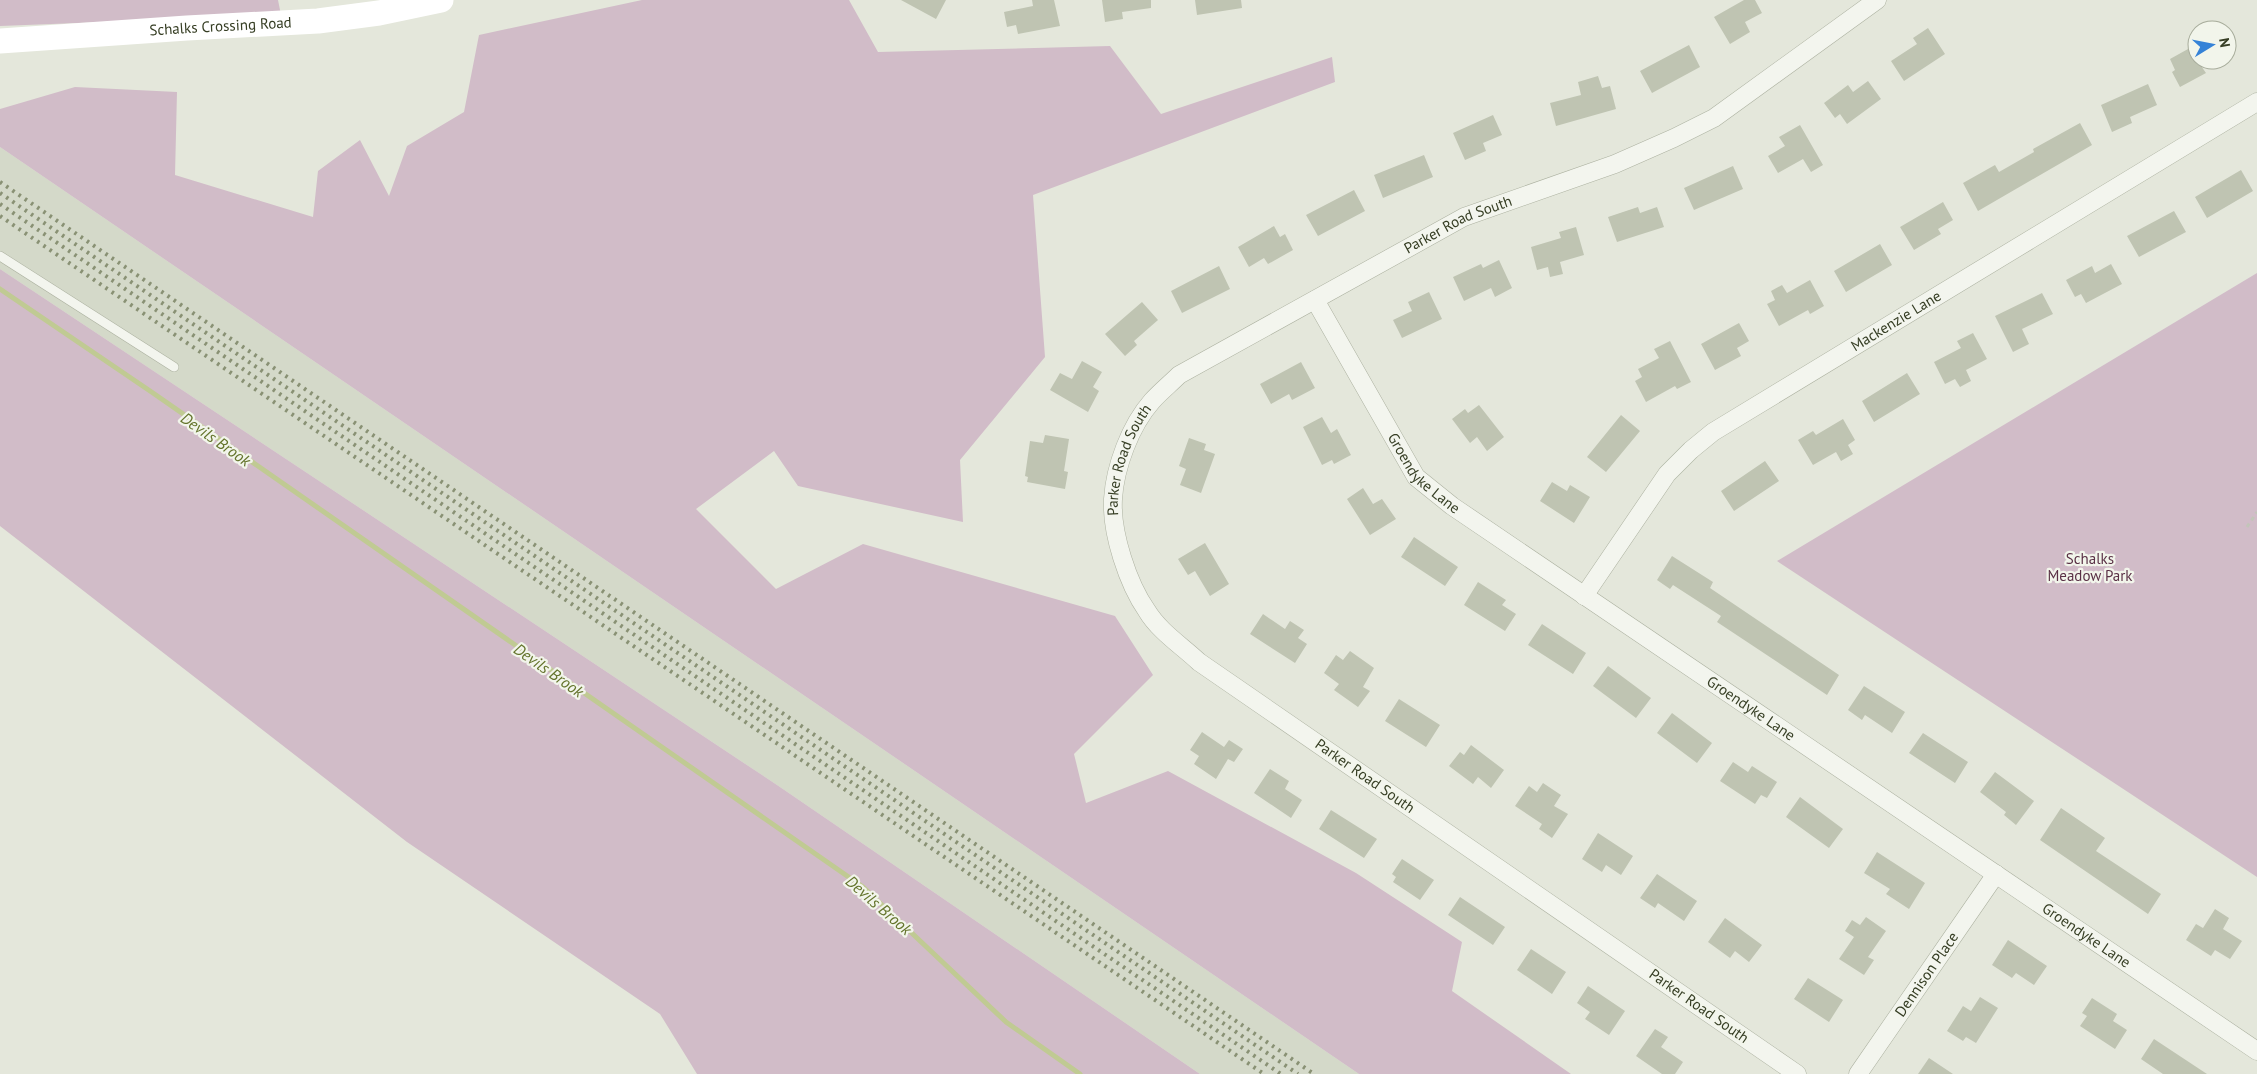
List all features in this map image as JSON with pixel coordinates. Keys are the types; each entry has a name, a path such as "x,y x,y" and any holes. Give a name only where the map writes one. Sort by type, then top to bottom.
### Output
{"street":[{"name":"Schalks Crossing Road","path":"0,41 318,21 369,15 441,0"},
{"name":"Parker Road South","path":"1797,1074 1199,662 1147,612 1129,577 1119,544 1113,500 1119,469 1132,433 1151,402 1180,375 1464,216 1615,164 1714,118 1878,0"},
{"name":"Mackenzie Lane","path":"1584,596 1667,474 1691,450 1713,432 2257,102"},
{"name":"Groendyke Lane","path":"1315,300 1416,477 1452,506 2257,1051"},
{"name":"Dennison Place","path":"1858,1074 1996,874"}],"lane":[{"path":"0,256 174,367"}],"path":[{"path":"2247,526 2257,512"}],"shaded area":[{"path":"0,147 1359,1074 1200,1074 780,787 0,269"}],"green space":[{"path":"0,0 278,0 281,15 0,26"},
{"path":"642,0 849,0 878,52 1110,46 1161,114 1332,57 1335,82 1033,195 1045,357 960,460 963,522 798,486 774,451 696,509 776,589 863,544 1115,616 1153,675 1074,754 1086,803 1168,771 1356,873 1462,942 1452,991 1571,1074 1359,1074 0,147 0,109 75,87 177,92 175,175 313,217 318,171 360,140 389,196 407,146 464,112 479,35"},
{"path":"0,269 780,787 1200,1074 697,1074 660,1014 407,842 0,526"},
{"name":"Schalks Meadow Park","path":"2257,273 2257,877 1777,561"}],"building":[{"path":"901,0 946,0 936,19"},
{"path":"1032,0 1054,0 1060,26 1018,34 1016,25 1007,27 1004,12 1033,6"},
{"path":"1102,0 1151,0 1151,8 1122,12 1123,19 1105,22"},
{"path":"1195,0 1241,0 1242,8 1197,15"},
{"path":"1744,0 1755,0 1762,13 1745,22 1750,32 1730,44 1714,17"},
{"path":"1928,28 1945,54 1904,81 1891,61 1917,44 1913,38"},
{"path":"1689,45 1700,67 1652,93 1640,71"},
{"path":"2187,50 2187,70 2204,70 2206,73 2180,87 2172,72 2175,70 2170,59"},
{"path":"1598,76 1602,88 1610,86 1616,109 1556,126 1550,103 1581,95 1578,82"},
{"path":"1868,81 1881,99 1847,124 1840,114 1835,118 1824,103 1848,85 1853,92"},
{"path":"2148,84 2157,105 2130,117 2132,123 2112,132 2101,105"},
{"path":"1493,115 1502,135 1483,143 1486,151 1465,160 1453,133"},
{"path":"2080,123 2092,145 1978,211 1963,183 1995,165 1999,172 2034,152 2033,149"},
{"path":"1800,125 1823,165 1811,172 1803,159 1778,173 1768,156 1785,146 1779,137"},
{"path":"1424,155 1433,177 1383,198 1374,175"},
{"path":"1733,166 1743,189 1694,210 1684,188"},
{"path":"2241,170 2253,191 2207,218 2195,197"},
{"path":"1354,190 1365,211 1318,236 1306,215"},
{"path":"1943,202 1953,220 1938,229 1941,234 1914,250 1900,227"},
{"path":"1638,207 1640,213 1657,207 1664,227 1617,242 1608,217"},
{"path":"2174,211 2186,232 2139,257 2127,236"},
{"path":"1274,226 1280,237 1285,234 1293,250 1268,264 1264,258 1249,267 1238,247"},
{"path":"1576,227 1584,255 1560,262 1563,274 1550,277 1548,267 1537,270 1531,247 1561,238 1559,232"},
{"path":"1880,244 1892,265 1846,292 1834,271"},
{"path":"1499,260 1512,288 1495,297 1491,288 1464,301 1453,277 1481,264 1483,268"},
{"path":"2111,264 2122,284 2086,303 2081,294 2075,297 2066,280 2092,266 2095,273"},
{"path":"1219,266 1230,289 1182,313 1171,291"},
{"path":"1810,280 1824,306 1810,314 1808,310 1779,326 1767,304 1775,300 1771,291 1782,285 1787,293"},
{"path":"1429,292 1442,319 1402,338 1393,320 1412,311 1408,302"},
{"path":"2042,293 2053,314 2022,329 2029,344 2013,352 1995,316"},
{"path":"1142,302 1158,320 1134,341 1137,345 1125,356 1105,334"},
{"path":"1739,323 1749,341 1737,348 1741,356 1715,370 1701,344"},
{"path":"1973,333 1987,359 1966,370 1971,381 1960,387 1955,379 1945,384 1934,362 1961,348 1957,341"},
{"path":"1670,341 1691,382 1677,389 1675,386 1646,402 1635,381 1642,377 1638,369 1659,358 1654,349"},
{"path":"1082,361 1102,372 1093,387 1099,391 1088,412 1050,390 1060,373 1072,379"},
{"path":"1301,362 1315,388 1292,400 1289,394 1271,404 1260,384"},
{"path":"1907,373 1920,394 1874,422 1862,401"},
{"path":"1479,405 1504,437 1487,451 1477,437 1470,443 1452,419 1465,409 1468,413"},
{"path":"1621,415 1640,431 1606,472 1587,457"},
{"path":"1322,417 1331,433 1337,429 1351,455 1334,464 1332,460 1322,465 1303,427"},
{"path":"1843,419 1855,440 1848,445 1853,454 1841,461 1836,452 1813,465 1798,440 1813,431 1816,435"},
{"path":"1045,435 1069,439 1064,471 1068,472 1065,489 1027,482 1028,477 1025,476 1030,441 1043,443"},
{"path":"1189,438 1206,444 1204,450 1215,454 1201,493 1180,485 1186,469 1179,466"},
{"path":"1765,461 1779,481 1734,511 1721,491"},
{"path":"1552,482 1567,491 1570,485 1590,497 1574,523 1540,501"},
{"path":"1363,488 1373,504 1382,499 1396,519 1370,535 1347,499"},
{"path":"1414,537 1458,567 1445,586 1401,557"},
{"path":"1205,543 1229,584 1210,596 1195,571 1188,575 1178,559"},
{"path":"1672,556 1713,582 1710,588 1839,675 1827,695 1717,622 1721,616 1673,585 1670,589 1657,580"},
{"path":"1478,582 1506,600 1502,605 1516,614 1505,631 1464,605"},
{"path":"1263,614 1285,629 1290,621 1304,630 1298,638 1307,644 1295,663 1250,634"},
{"path":"1542,624 1586,653 1573,674 1528,645"},
{"path":"1350,651 1374,668 1363,687 1370,691 1358,707 1334,690 1339,684 1324,673 1336,655 1343,660"},
{"path":"1608,666 1651,698 1636,718 1593,686"},
{"path":"1864,686 1905,712 1892,733 1865,715 1862,720 1848,710"},
{"path":"1399,699 1440,725 1426,747 1385,721"},
{"path":"1672,713 1712,743 1697,763 1657,733"},
{"path":"1202,732 1224,747 1229,740 1243,749 1234,762 1228,759 1216,779 1194,764 1199,756 1190,750"},
{"path":"1923,733 1968,762 1955,783 1909,753"},
{"path":"1471,745 1504,770 1491,788 1478,777 1473,784 1449,766 1460,752 1464,755"},
{"path":"1733,762 1748,772 1752,766 1777,782 1767,798 1761,795 1755,804 1720,781"},
{"path":"1270,769 1289,781 1285,789 1302,800 1291,818 1254,793"},
{"path":"1995,772 2034,801 2016,825 2004,815 2006,812 1980,792"},
{"path":"1543,783 1561,795 1554,806 1568,814 1552,838 1539,829 1542,824 1515,806 1529,786 1537,792"},
{"path":"1800,797 1843,829 1829,848 1786,817"},
{"path":"2061,808 2105,838 2096,851 2161,894 2148,914 2040,840"},
{"path":"1331,810 1377,839 1364,858 1319,829"},
{"path":"1598,833 1633,856 1621,875 1606,865 1602,872 1582,859"},
{"path":"1877,852 1925,883 1909,909 1886,894 1890,889 1864,873"},
{"path":"1402,859 1434,880 1420,900 1393,882 1396,877 1392,874"},
{"path":"1657,874 1697,901 1684,921 1658,903 1655,908 1640,898"},
{"path":"1460,897 1505,927 1493,945 1448,915"},
{"path":"2215,909 2229,918 2223,929 2242,941 2230,959 2215,950 2211,956 2186,940 2196,924 2203,928"},
{"path":"1866,917 1886,931 1868,957 1874,960 1864,975 1839,959 1854,937 1845,931 1852,920 1860,925"},
{"path":"1725,918 1762,945 1749,962 1735,951 1730,958 1708,942"},
{"path":"2008,940 2047,966 2034,985 2016,973 2012,978 1992,965"},
{"path":"1531,949 1566,972 1552,994 1517,970"},
{"path":"1808,978 1843,1000 1829,1022 1794,999"},
{"path":"1588,986 1625,1011 1609,1035 1585,1019 1590,1012 1577,1003"},
{"path":"1980,997 1998,1008 1976,1043 1966,1037 1963,1041 1947,1031 1963,1006 1971,1011"},
{"path":"2092,998 2117,1014 2113,1021 2127,1030 2115,1049 2080,1026 2087,1016 2082,1013"},
{"path":"1655,1029 1668,1037 1661,1047 1683,1062 1675,1074 1662,1074 1636,1056"},
{"path":"2154,1039 2207,1074 2163,1074 2141,1059"},
{"path":"1929,1058 1953,1074 1918,1074"}],"waterway":[{"name":"Devils Brook","path":"0,289 153,393 863,887 1006,1022 1080,1074"}],"railway":[{"path":"0,182 1314,1074"},
{"path":"0,193 1298,1074"},
{"path":"0,204 1281,1074"},
{"path":"0,216 1264,1074"}]}
